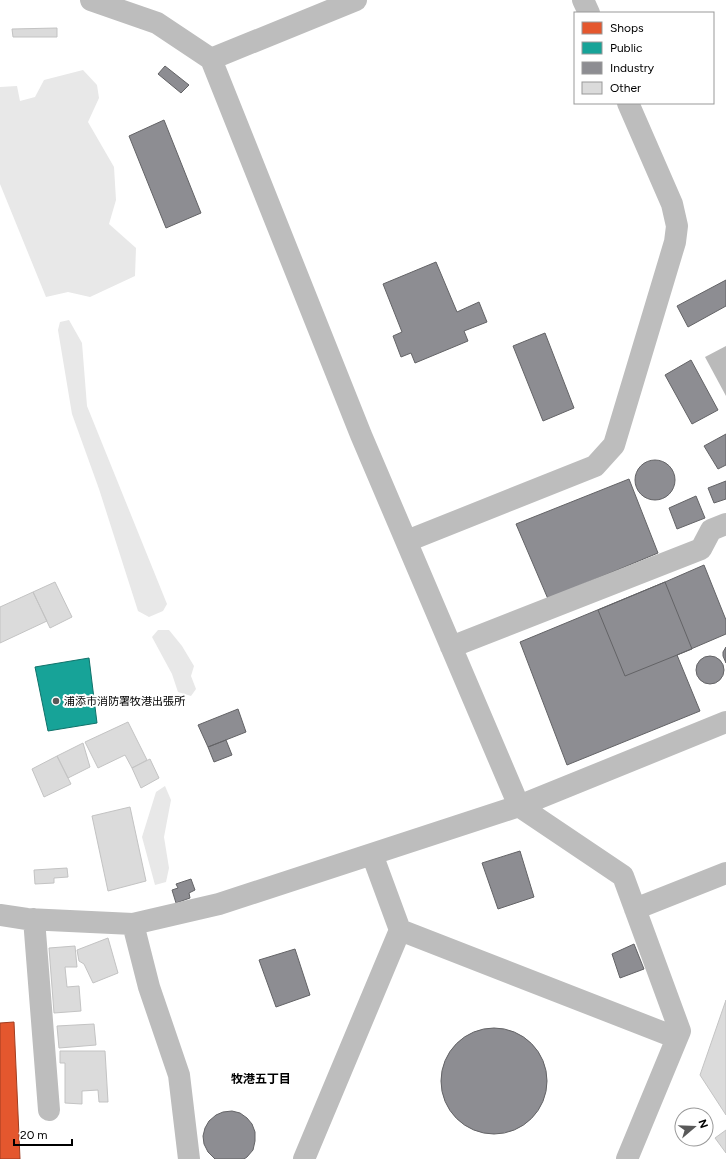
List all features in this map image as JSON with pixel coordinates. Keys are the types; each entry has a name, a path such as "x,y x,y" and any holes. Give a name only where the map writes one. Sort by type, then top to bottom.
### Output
{"street":[{"path":"91,0 157,23 211,59 361,435 519,806 623,876 680,1031 627,1159"},
{"path":"211,59 356,0"},
{"path":"583,0 589,12"},
{"path":"406,541 595,466 614,445 675,242 677,226 672,204 628,104"},
{"path":"451,647 701,550 711,530 726,524"},
{"path":"0,915 34,919 133,924 219,904 519,806 726,722"},
{"path":"304,1159 400,930 372,854"},
{"path":"635,909 726,873"},
{"path":"34,919 49,1110"},
{"path":"133,924 149,987 179,1075 189,1159"},
{"path":"400,930 677,1038"}],"shaded area":[{"path":"83,70 97,85 99,98 88,122 114,167 116,200 109,224 136,248 135,276 90,297 68,292 46,297 0,184 0,87 17,86 20,101 35,97 44,80"},
{"path":"69,320 82,343 87,406 167,604 163,611 149,617 138,611 99,489 72,414 58,330 60,322"},
{"path":"726,346 726,396 705,357"},
{"path":"158,630 169,630 182,646 194,666 191,676 196,689 191,696 178,692 172,674 152,637"},
{"path":"165,786 171,800 164,837 169,868 166,882 155,885 142,837 156,792"}],"building: Shops":[{"path":"14,1022 20,1159 0,1159 0,1023"}],"building: Public":[{"path":"89,658 97,723 48,731 35,667"}],"building: Industry":[{"path":"165,66 189,85 181,93 158,74"},
{"path":"164,120 201,213 166,228 129,136"},
{"path":"436,262 457,312 479,302 487,322 464,331 468,341 415,363 411,353 401,357 393,336 402,332 383,284"},
{"path":"726,280 726,306 688,327 677,306"},
{"path":"545,333 574,408 543,421 513,346"},
{"path":"691,360 718,410 692,424 665,375"},
{"path":"726,434 726,465 718,469 704,446"},
{"path":"655,460 663,462 669,466 673,472 675,480 673,488 669,494 663,498 655,500 647,498 641,494 637,488 635,480 637,472 641,466 647,462"},
{"path":"629,479 658,553 548,599 516,524"},
{"path":"726,481 726,499 714,503 708,488"},
{"path":"696,496 705,518 677,529 669,508"},
{"path":"704,565 726,620 726,634 677,655 700,711 567,765 520,642"},
{"path":"665,582 692,649 625,676 598,610"},
{"path":"726,647 726,663 723,652"},
{"path":"710,656 720,660 724,670 720,680 710,684 700,680 696,670 700,660"},
{"path":"238,709 246,732 208,747 198,725"},
{"path":"226,740 232,755 214,762 208,747"},
{"path":"520,851 534,897 498,909 482,863"},
{"path":"191,879 195,890 189,893 190,898 176,903 172,890 178,888 176,884"},
{"path":"634,944 644,969 620,978 612,954"},
{"path":"295,949 310,995 276,1007 259,960"},
{"path":"494,1028 514,1032 531,1044 543,1061 547,1081 543,1101 531,1118 514,1130 494,1134 474,1130 457,1118 445,1101 441,1081 445,1061 457,1044 474,1032"},
{"path":"232,1111 240,1113 252,1124 255,1132 253,1150 244,1159 215,1159 208,1152 204,1144 203,1136 205,1128 209,1121 216,1115 223,1112"}],"building: Other":[{"path":"57,28 57,37 13,37 12,29"},
{"path":"55,582 72,617 50,628 33,592"},
{"path":"33,592 47,621 0,643 0,607"},
{"path":"128,722 147,760 132,768 125,755 98,768 85,742"},
{"path":"83,743 90,767 68,778 57,756"},
{"path":"57,756 71,784 44,797 32,769"},
{"path":"150,759 159,778 141,788 132,768"},
{"path":"130,807 146,881 108,891 92,816"},
{"path":"67,868 68,877 54,878 54,883 35,884 34,870"},
{"path":"108,938 118,973 93,983 84,964 79,961 77,950"},
{"path":"75,946 77,967 65,967 67,987 79,986 81,1011 54,1013 49,948"},
{"path":"726,1000 726,1115 700,1075"},
{"path":"94,1024 96,1045 59,1048 57,1026"},
{"path":"60,1051 105,1051 108,1102 99,1102 98,1090 82,1091 82,1104 65,1103 65,1063 60,1063"},
{"path":"726,1130 726,1153 715,1138"}],"place":[{"name":"浦添市消防署牧港出張所","path":"56,701"}],"district":[{"name":"牧港五丁目","path":"261,1079"}]}
